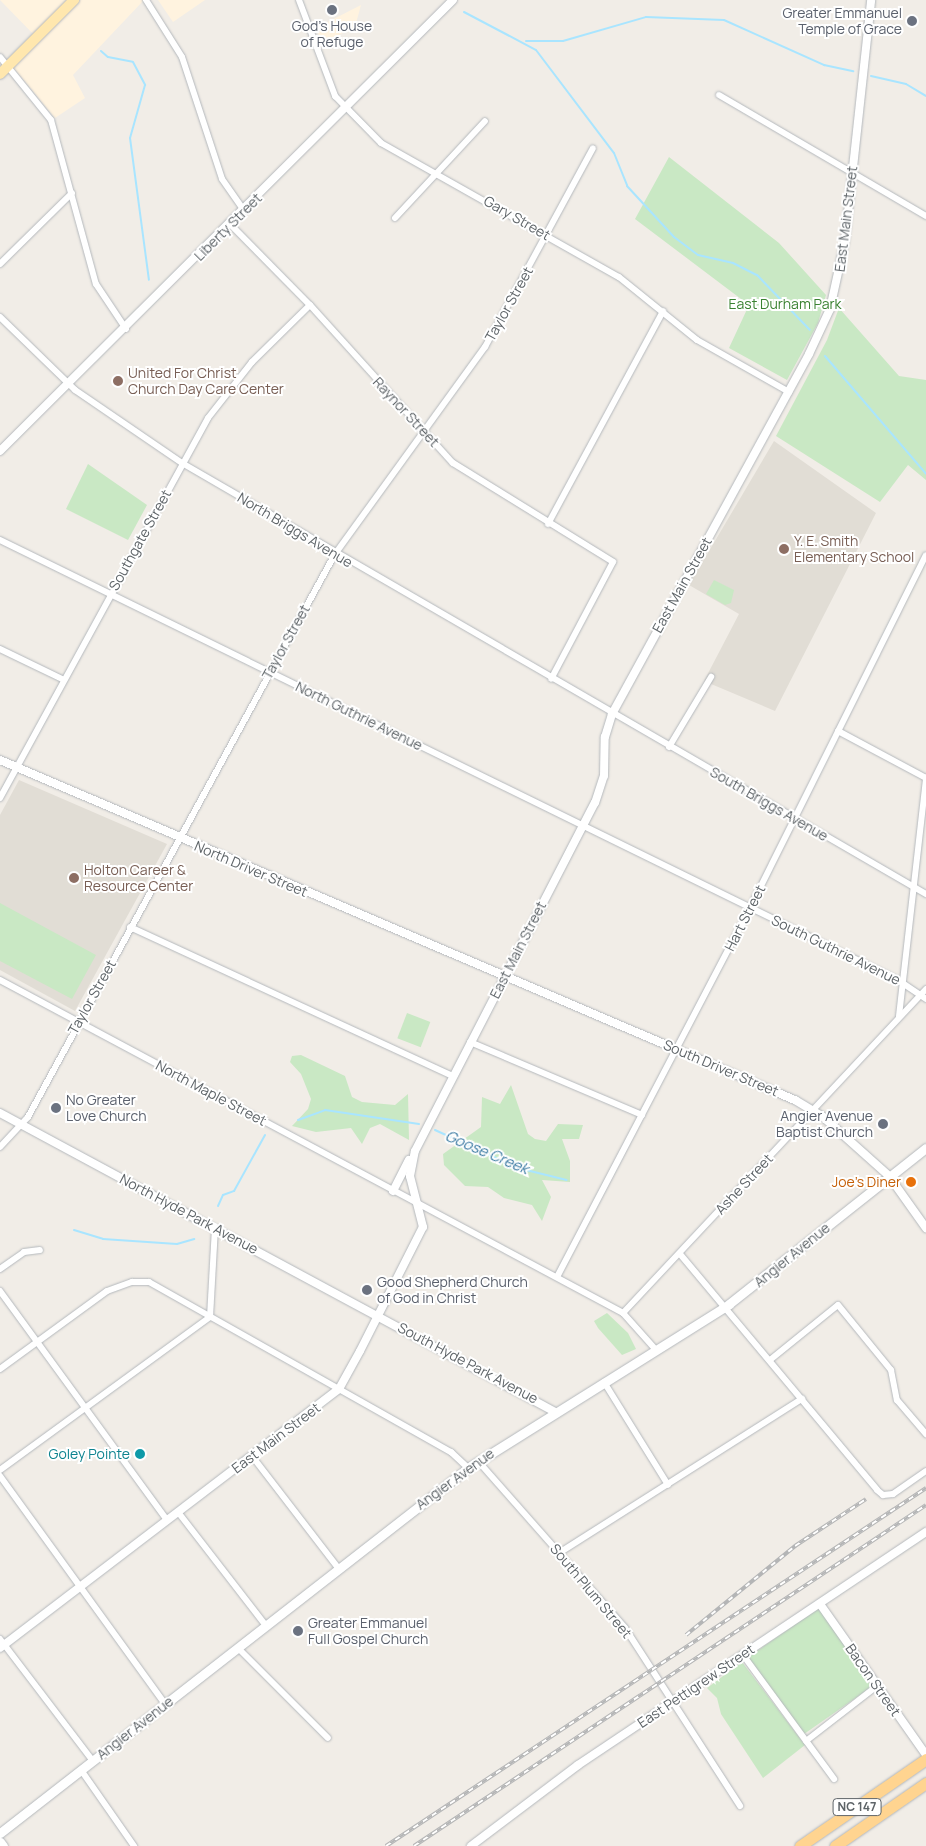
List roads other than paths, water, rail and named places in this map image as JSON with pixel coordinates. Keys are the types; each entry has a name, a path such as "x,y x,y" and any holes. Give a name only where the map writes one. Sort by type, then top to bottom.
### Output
{"highway":[{"name":"NC 147","path":"800,1846 926,1757"},
{"name":"NC 147","path":"836,1846 925,1784"}],"main road":[{"path":"0,74 74,0"},
{"name":"Angier Avenue","path":"0,1833 468,1468 725,1306 926,1148"},
{"path":"0,1842 3,1846"}],"street":[{"path":"146,0 182,57 222,179 244,211"},
{"name":"Gary Street","path":"299,0 332,90 346,108 381,142 619,277 716,352 788,392"},
{"name":"Liberty Street","path":"0,451 126,329 453,0"},
{"name":"East Main Street","path":"393,1190 503,977 584,826 602,786 605,737 612,714 788,392 834,296 851,173 871,0"},
{"path":"0,58 51,120 96,284 126,329"},
{"path":"719,95 926,216"},
{"path":"395,218 485,121"},
{"name":"Taylor Street","path":"0,1146 23,1126 130,926 335,554 485,347 593,148"},
{"path":"0,264 72,193"},
{"name":"Raynor Street","path":"230,224 310,304 424,432 468,476 613,562 551,679"},
{"name":"Southgate Street","path":"0,798 182,463 237,378 310,304"},
{"path":"548,524 663,311"},
{"name":"North Briggs Avenue","path":"0,317 68,384 182,463 612,714"},
{"name":"North Guthrie Avenue","path":"0,540 584,826"},
{"name":"Hart Street","path":"557,1277 750,908 926,555"},
{"path":"0,649 64,680"},
{"path":"670,748 711,677"},
{"name":"South Briggs Avenue","path":"612,714 926,894"},
{"path":"838,731 926,778 899,1017"},
{"name":"North Driver Street","path":"0,760 503,977"},
{"name":"South Guthrie Avenue","path":"584,826 904,984 923,997"},
{"path":"130,926 453,1076"},
{"name":"South Driver Street","path":"503,977 813,1110 889,1176 926,1228"},
{"name":"North Maple Street","path":"0,980 623,1313 656,1350"},
{"name":"Ashe Street","path":"623,1313 899,1017 923,997 926,989"},
{"path":"470,1042 642,1115"},
{"name":"North Hyde Park Avenue","path":"0,1113 378,1315"},
{"name":"East Main Street","path":"1,1644 82,1585 339,1389 419,1238 424,1219 410,1176 417,1146"},
{"path":"210,1317 215,1228"},
{"path":"0,1269 24,1252 40,1250"},
{"path":"680,1254 884,1495 926,1471"},
{"path":"0,1369 107,1291 132,1282 154,1284 451,1452 468,1468"},
{"path":"0,1291 168,1520"},
{"path":"770,1360 838,1305 891,1370 897,1400 926,1434"},
{"name":"South Hyde Park Avenue","path":"378,1315 556,1412"},
{"path":"0,1470 210,1317"},
{"path":"604,1382 668,1485"},
{"path":"560,1553 802,1400"},
{"path":"252,1456 339,1569"},
{"name":"South Plum Street","path":"478,1461 625,1628 740,1806"},
{"path":"0,1476 82,1585 165,1704"},
{"path":"178,1512 266,1626"},
{"name":"East Pettigrew Street","path":"471,1846 578,1765 926,1532"},
{"name":"Bacon Street","path":"820,1604 926,1757"},
{"path":"1,1644 92,1761"},
{"path":"238,1648 328,1738"},
{"path":"743,1656 834,1778"},
{"path":"806,1741 877,1686"},
{"path":"81,1770 134,1846"}],"waterway":[{"path":"464,12 536,50 614,153 627,186 674,237 698,255 733,263 757,275 810,330"},
{"path":"526,41 563,41 646,17 724,20 824,65 853,71"},
{"path":"101,51 108,57 133,62 145,85 130,138 149,280"},
{"path":"871,76 906,84 926,96"},
{"path":"825,356 926,474"},
{"name":"Goose Creek","path":"298,1120 325,1110 419,1124"},
{"name":"Goose Creek","path":"435,1130 518,1168 567,1180"},
{"name":"Goose Creek","path":"218,1206 223,1195 234,1191 265,1135"},
{"name":"Goose Creek","path":"74,1230 103,1239 177,1244 194,1239"}],"railway":[{"path":"386,1846 926,1488"},
{"path":"686,1635 795,1546 866,1499"},
{"path":"414,1846 926,1505"}],"place":[{"name":"God's House of Refuge","path":"332,10"},
{"name":"Greater Emmanuel Temple of Grace","path":"912,21"},
{"name":"United For Christ Church Day Care Center","path":"118,381"},
{"name":"Y. E. Smith Elementary School","path":"784,549"},
{"name":"Holton Career & Resource Center","path":"74,878"},
{"name":"No Greater Love Church","path":"56,1108"},
{"name":"Angier Avenue Baptist Church","path":"883,1124"},
{"name":"Joe's Diner","path":"911,1182"},
{"name":"Good Shepherd Church of God in Christ","path":"367,1290"},
{"name":"Goley Pointe","path":"140,1454"},
{"name":"Greater Emmanuel Full Gospel Church","path":"298,1631"}],"park label":[{"name":"East Durham Park","path":"785,304"}]}
